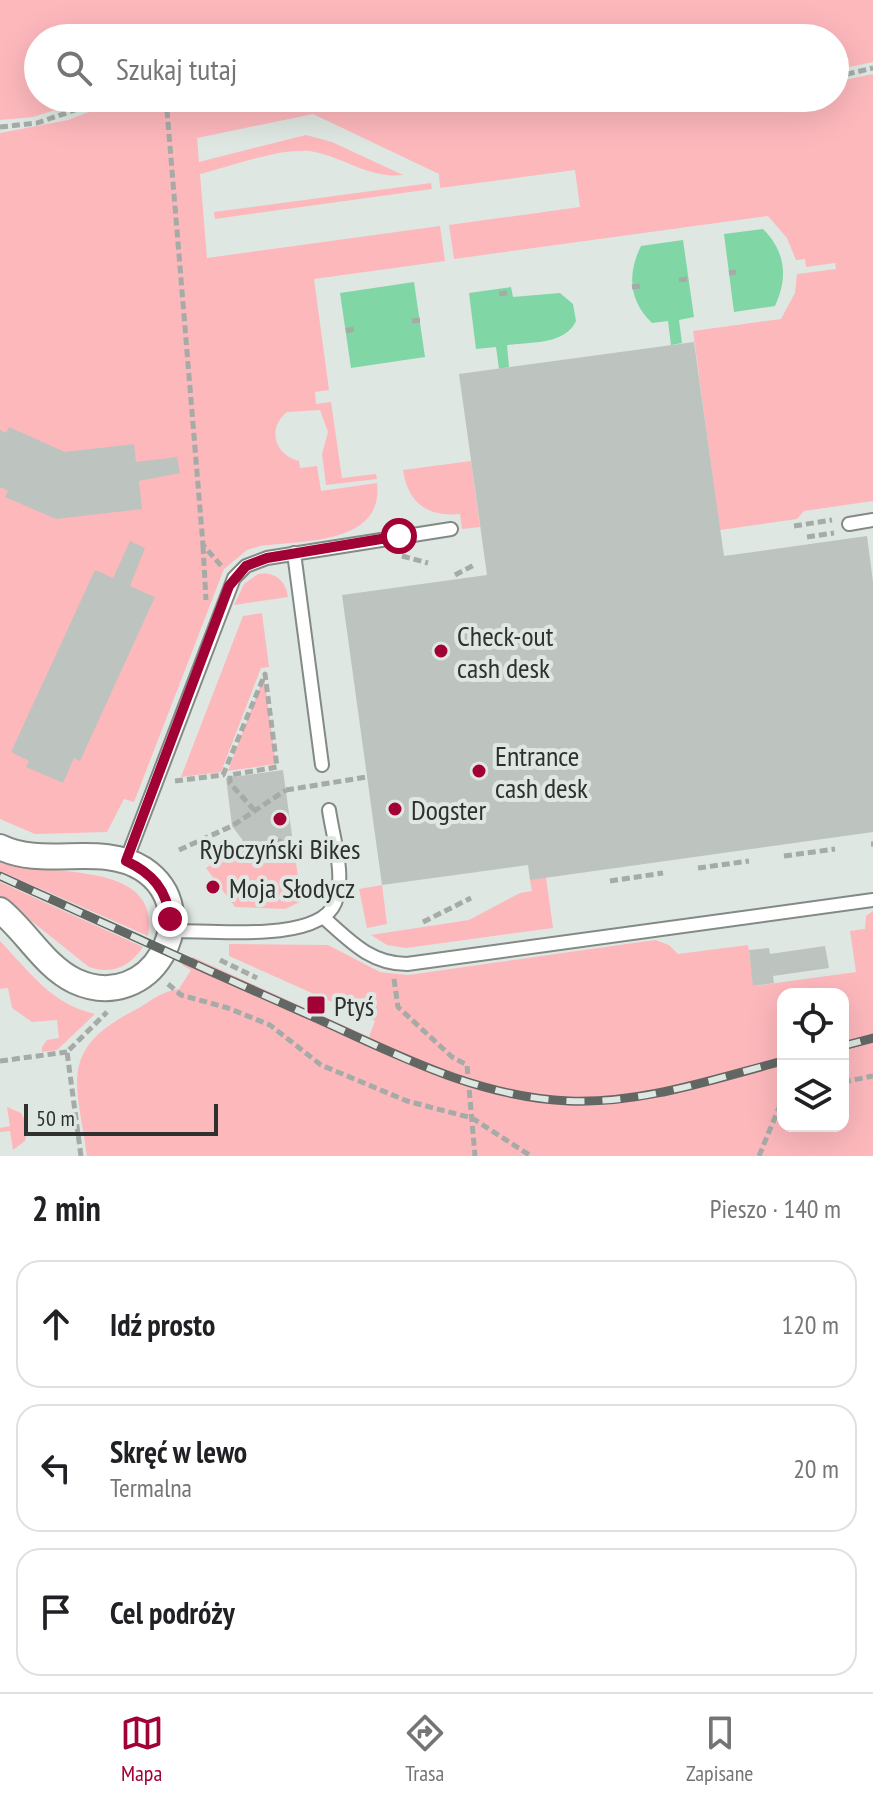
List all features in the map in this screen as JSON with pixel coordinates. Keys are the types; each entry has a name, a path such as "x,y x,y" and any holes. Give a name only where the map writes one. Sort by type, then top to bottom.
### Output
{"street":[{"path":"0,847 28,855 126,861 147,872 158,884 167,904 170,931 165,951 150,971 126,985 98,988 79,982 56,968 0,910"}],"lane":[{"path":"844,525 873,520"},
{"path":"126,861 234,578 246,566 294,553 451,529"},
{"path":"294,553 322,765"},
{"path":"170,931 288,930 323,917 335,902 339,876 329,810"},
{"path":"323,917 368,955 380,961 407,964 873,900"}],"path":[{"path":"849,74 873,68"},
{"path":"0,127 37,123 69,112"},
{"path":"167,112 207,610"},
{"path":"679,280 688,279"},
{"path":"632,287 640,286"},
{"path":"499,294 511,292"},
{"path":"412,321 420,320"},
{"path":"346,331 354,329"},
{"path":"794,526 844,525"},
{"path":"807,537 844,525"},
{"path":"203,545 234,578"},
{"path":"399,555 428,563"},
{"path":"455,575 474,565"},
{"path":"174,782 223,775 262,673 265,674 277,767 230,775 230,783 255,811"},
{"path":"179,850 232,826 286,790 367,777"},
{"path":"288,837 289,847"},
{"path":"279,839 280,848"},
{"path":"784,856 835,849"},
{"path":"698,868 749,861"},
{"path":"610,881 663,873"},
{"path":"423,922 471,898"},
{"path":"220,960 257,978"},
{"path":"393,975 398,1007 452,1057 467,1065 475,1156"},
{"path":"165,982 181,995 228,1008 270,1025 321,1065 407,1101 472,1118 531,1156"},
{"path":"0,1061 67,1052 111,1009"},
{"path":"67,1052 81,1156"},
{"path":"849,1081 873,1076"},
{"path":"759,1156 777,1112"}],"shaded area":[{"path":"0,0 873,0 873,62 849,67 849,24 24,24 24,112 49,112 0,120"},
{"path":"873,74 873,501 804,511 797,519 720,530 693,331 781,319 795,293 797,274 836,269 835,263 806,267 805,259 796,260 787,238 768,216 454,259 449,225 580,207 575,170 440,188 439,174 313,114 197,138 199,162 306,135 332,142 403,175 378,174 309,151 269,155 200,174 207,258 440,226 445,261 314,279 329,390 315,392 316,404 331,402 342,478 376,474 377,479 326,485 322,454 328,432 320,410 287,412 275,433 279,447 290,458 299,461 300,468 317,466 321,491 377,483 376,503 368,518 354,529 318,540 247,550 224,569 134,802 124,799 107,832 35,834 0,819 0,133 68,120 89,112 849,112 849,79"},
{"path":"431,183 432,189 215,219 214,212"},
{"path":"763,229 780,256 783,275 779,296 775,306 734,312 724,234"},
{"path":"683,240 694,317 679,320 682,343 671,345 668,321 652,323 644,315 635,296 632,277 641,246"},
{"path":"414,282 425,357 351,368 340,293"},
{"path":"511,287 513,297 560,293 573,304 576,321 571,329 555,338 507,345 509,367 499,369 496,347 476,349 469,293"},
{"path":"471,461 480,527 462,529 460,514 429,510 421,506 409,491 403,470"},
{"path":"258,574 279,578 288,597 234,605 244,584"},
{"path":"262,613 269,667 261,668 221,772 181,777 243,616"},
{"path":"264,676 276,764 228,771"},
{"path":"243,840 259,862 295,857 302,901 285,909 235,907 206,868"},
{"path":"0,860 119,882 137,893 148,911 148,936 0,871"},
{"path":"546,877 553,928 406,948 387,945 371,935 469,920 520,893 532,891 530,880"},
{"path":"0,882 143,947 132,960 119,968 105,970 89,967 0,896"},
{"path":"382,885 387,924 367,928 359,889"},
{"path":"873,911 873,1156 87,1156 77,1088 83,1055 93,1039 110,1025 161,994 179,989 191,970 182,965 193,957 369,1037 375,1021 229,956 229,944 328,945 380,972 408,975 655,940 669,945 678,954 748,945 754,986 856,972 850,931 865,929 866,916"},
{"path":"0,941 54,995 95,1014 57,1050 42,1052 47,1040 59,1038 57,1020 32,1022 12,1008 8,988 0,989"},
{"path":"7,1107 21,1113 28,1126 25,1141 13,1150 10,1131 0,1132 0,1128 10,1126"}],"building":[{"path":"694,342 724,556 867,536 873,582 873,832 530,880 528,865 382,885 342,595 487,575 459,374"},
{"path":"9,427 65,452 134,444 136,462 177,457 180,473 139,481 142,509 56,519 5,497 8,491 0,487 0,430 6,433"},
{"path":"130,541 145,548 130,586 155,597 80,761 74,758 63,783 26,767 29,761 11,752 95,570 113,578"},
{"path":"283,770 295,857 259,862 232,826 226,778"},
{"path":"825,946 829,968 773,976 774,983 753,986 749,950 769,948 770,954"}],"railway":[{"path":"0,876 404,1058 501,1091 569,1101 623,1099 677,1089 777,1063"},
{"path":"849,1044 873,1038"}],"place":[{"name":"Check-out cash desk","path":"441,651"},
{"name":"Entrance cash desk","path":"479,771"},
{"name":"Dogster","path":"395,809"},
{"name":"Rybczyński Bikes","path":"280,819"},
{"name":"Moja Słodycz","path":"213,887"},
{"name":"Ptyś","path":"316,1005"}],"route":[{"path":"170,919 158,884 147,872 126,861 229,586 246,566 267,558 399,536"}]}
